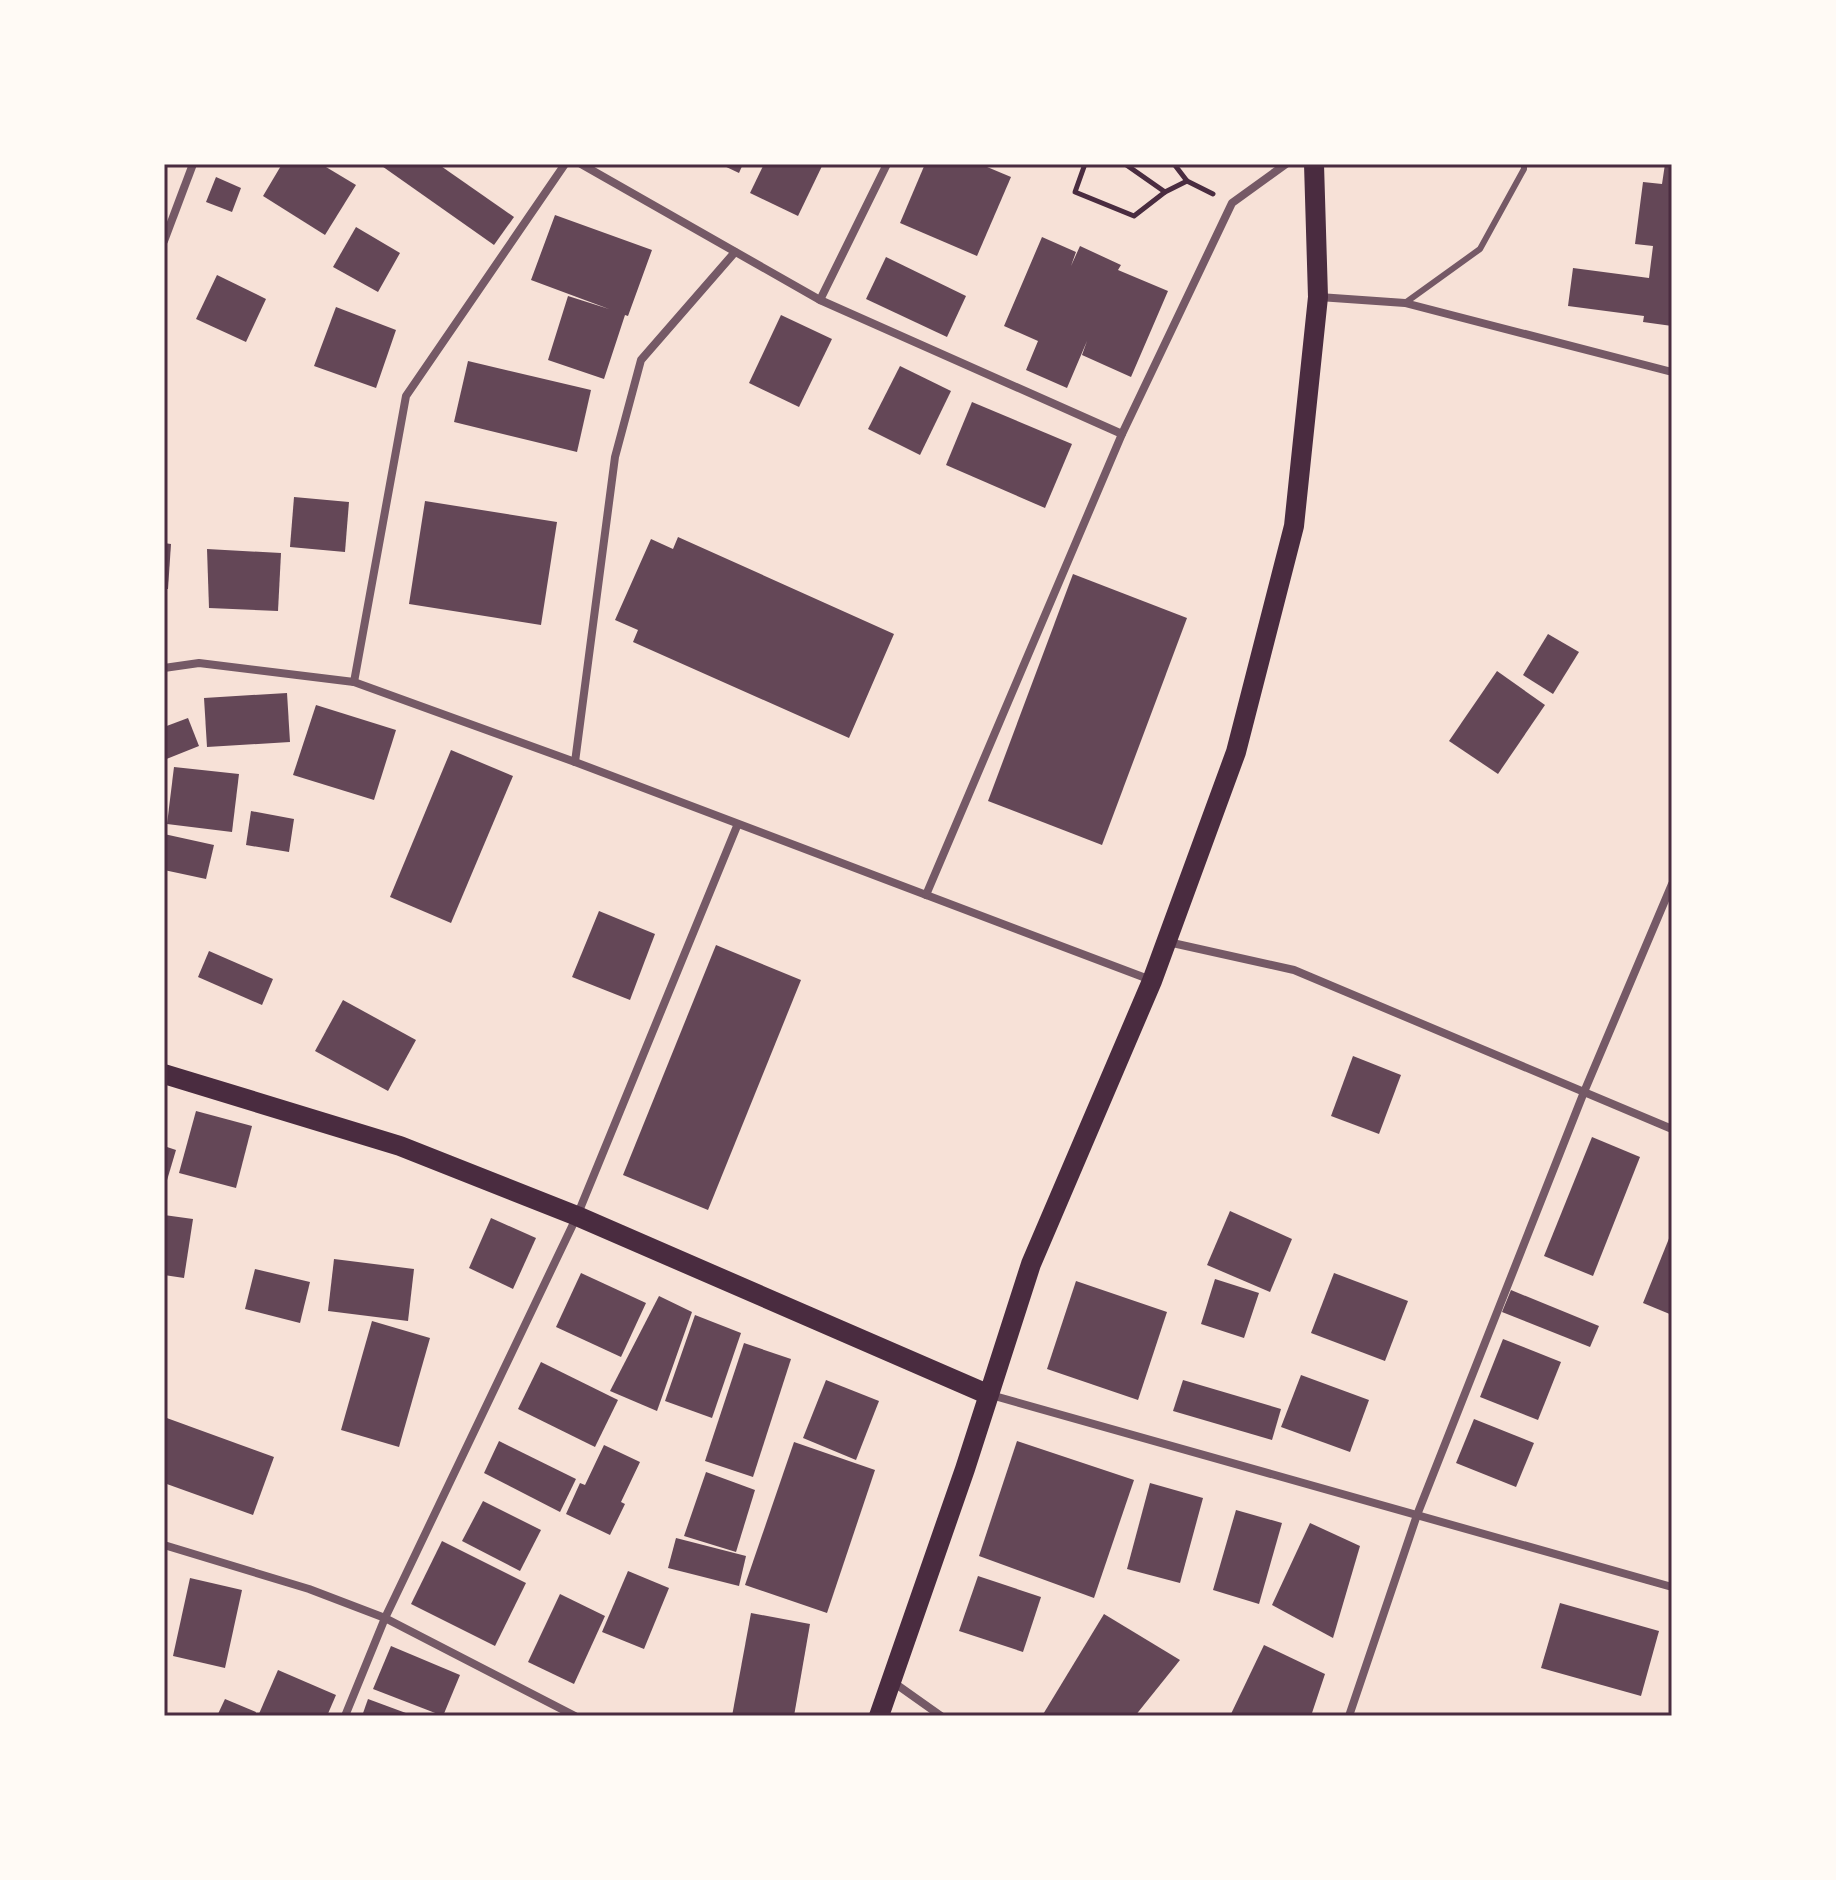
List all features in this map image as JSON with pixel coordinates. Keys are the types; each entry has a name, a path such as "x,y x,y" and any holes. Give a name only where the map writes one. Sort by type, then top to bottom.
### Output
{"main road":[{"path":"879,1716 965,1469 1031,1264 1152,981 1236,752 1294,526 1318,297 1314,164"},
{"path":"164,1074 400,1146 577,1216 987,1394"}],"street":[{"path":"164,241 193,164"},
{"path":"354,682 406,396 565,164"},
{"path":"581,164 820,300 1122,434"},
{"path":"820,300 887,164"},
{"path":"926,895 1122,434 1232,203 1286,164"},
{"path":"575,762 615,457 641,360 735,252"},
{"path":"1318,297 1405,303 1672,372"},
{"path":"164,668 199,663 354,682 575,762 1152,981"},
{"path":"345,1716 385,1618 577,1216 737,826"},
{"path":"1349,1716 1417,1515 1584,1092 1672,884"},
{"path":"1166,941 1294,970 1672,1129"},
{"path":"987,1394 1672,1587"},
{"path":"164,1545 309,1589 385,1618 575,1716"},
{"path":"892,1682 941,1716"}],"lane":[{"path":"1405,303 1480,249 1524,164"}],"path":[{"path":"1085,164 1075,192 1134,216 1165,192 1187,181"},
{"path":"1125,164 1165,192"},
{"path":"1174,164 1187,181 1232,203"}],"building":[{"path":"282,164 321,164 356,185 325,235 263,196"},
{"path":"379,164 438,164 514,217 494,245"},
{"path":"720,164 743,164 739,173"},
{"path":"764,164 823,164 798,216 750,193"},
{"path":"925,164 980,164 1011,177 977,256 900,223"},
{"path":"1665,164 1672,164 1672,326 1643,322 1644,316 1568,306 1573,268 1649,278 1653,246 1635,244 1643,182 1662,184"},
{"path":"216,177 241,188 232,212 206,202"},
{"path":"555,215 652,250 628,316 625,315 604,379 548,360 568,296 609,309 531,280"},
{"path":"356,227 400,253 378,292 333,267"},
{"path":"1042,237 1076,252 1071,266 1080,246 1121,265 1118,270 1168,291 1131,377 1082,355 1087,341 1067,388 1026,370 1038,341 1004,326"},
{"path":"886,257 966,296 947,337 866,299"},
{"path":"217,275 266,299 246,342 196,319"},
{"path":"336,307 396,330 376,388 314,366"},
{"path":"781,315 832,339 799,407 749,383"},
{"path":"468,361 591,390 577,452 454,422"},
{"path":"900,366 951,391 920,455 868,429"},
{"path":"972,402 1072,444 1045,508 946,465"},
{"path":"294,497 349,502 345,552 290,547"},
{"path":"425,501 557,522 541,625 409,604"},
{"path":"678,537 894,634 849,738 633,642 638,630 615,620 651,539 673,549"},
{"path":"164,543 171,544 168,589 164,589"},
{"path":"207,549 281,553 278,611 209,608"},
{"path":"1073,574 1187,618 1102,845 988,801"},
{"path":"1548,634 1579,652 1553,694 1523,675"},
{"path":"1497,671 1545,705 1498,774 1449,741"},
{"path":"287,693 290,742 207,747 204,698"},
{"path":"316,705 396,730 374,800 293,775"},
{"path":"188,718 199,746 164,760 164,727"},
{"path":"451,750 513,776 451,923 390,897"},
{"path":"174,767 239,774 232,832 167,824"},
{"path":"251,811 294,819 289,852 246,845"},
{"path":"164,834 214,845 206,879 164,870"},
{"path":"599,911 655,934 630,1000 572,977"},
{"path":"716,945 801,980 708,1210 623,1175"},
{"path":"209,951 273,979 262,1005 198,977"},
{"path":"343,1000 416,1040 388,1091 315,1051"},
{"path":"1353,1056 1401,1075 1379,1134 1331,1116"},
{"path":"196,1111 252,1126 236,1188 179,1173"},
{"path":"1592,1137 1640,1157 1593,1276 1544,1256"},
{"path":"164,1146 176,1150 165,1187 164,1187"},
{"path":"1230,1211 1292,1239 1270,1292 1207,1265"},
{"path":"164,1215 193,1219 184,1278 164,1275"},
{"path":"491,1218 536,1238 513,1289 469,1268"},
{"path":"1672,1231 1672,1315 1643,1303"},
{"path":"334,1259 414,1269 408,1321 328,1311"},
{"path":"255,1269 310,1282 300,1323 245,1309"},
{"path":"581,1273 646,1303 621,1357 556,1327"},
{"path":"1334,1273 1408,1301 1385,1361 1311,1333"},
{"path":"1215,1279 1259,1293 1244,1338 1201,1324"},
{"path":"1076,1281 1167,1312 1138,1400 1047,1369"},
{"path":"1511,1290 1599,1326 1590,1347 1502,1312"},
{"path":"659,1296 692,1312 657,1411 610,1391"},
{"path":"695,1315 741,1333 712,1418 665,1401"},
{"path":"372,1321 430,1338 399,1447 341,1430"},
{"path":"1503,1339 1561,1362 1538,1420 1480,1397"},
{"path":"744,1343 791,1359 753,1477 705,1461"},
{"path":"541,1362 618,1400 595,1447 518,1409"},
{"path":"1301,1375 1369,1400 1350,1452 1281,1427"},
{"path":"826,1380 879,1401 856,1460 803,1438"},
{"path":"1183,1380 1281,1409 1272,1440 1173,1411"},
{"path":"164,1417 274,1457 253,1515 164,1483"},
{"path":"1474,1419 1534,1443 1516,1487 1456,1463"},
{"path":"499,1441 576,1479 560,1512 484,1473"},
{"path":"1017,1441 1134,1480 1094,1598 979,1556"},
{"path":"794,1442 875,1470 827,1613 745,1585"},
{"path":"604,1445 640,1462 610,1535 566,1514 580,1483 585,1485"},
{"path":"706,1472 755,1490 736,1552 684,1536"},
{"path":"1150,1483 1203,1498 1180,1583 1127,1569"},
{"path":"483,1501 541,1530 520,1571 462,1541"},
{"path":"1236,1510 1282,1523 1259,1604 1213,1590"},
{"path":"1310,1523 1360,1546 1333,1638 1272,1605"},
{"path":"676,1538 746,1556 739,1586 668,1568"},
{"path":"442,1541 526,1583 495,1646 411,1604"},
{"path":"628,1571 669,1588 644,1649 602,1632"},
{"path":"978,1576 1041,1597 1023,1652 959,1631"},
{"path":"190,1578 242,1590 225,1668 173,1656"},
{"path":"560,1594 605,1616 574,1684 528,1662"},
{"path":"1560,1603 1659,1631 1641,1696 1541,1668"},
{"path":"751,1613 810,1624 794,1716 732,1716"},
{"path":"1104,1614 1180,1660 1135,1716 1042,1716"},
{"path":"1264,1645 1325,1674 1311,1716 1230,1716"},
{"path":"391,1646 460,1675 443,1716 373,1689"},
{"path":"278,1670 336,1695 327,1716 258,1716"},
{"path":"225,1699 256,1712 255,1716 217,1716"},
{"path":"368,1699 414,1716 362,1716"}]}
